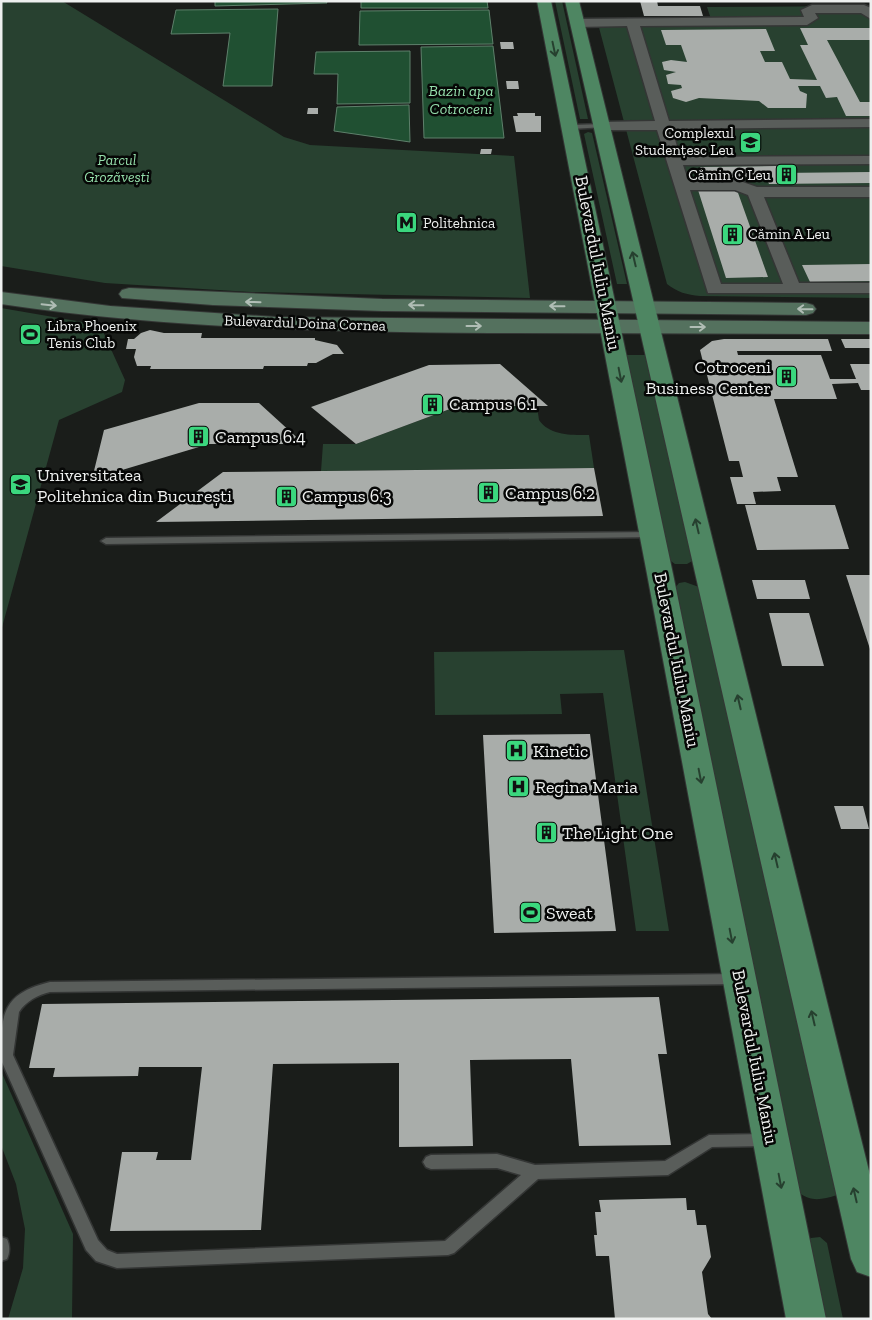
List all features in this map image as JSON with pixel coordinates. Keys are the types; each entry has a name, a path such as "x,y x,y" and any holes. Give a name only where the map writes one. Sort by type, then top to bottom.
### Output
{"main road":[{"name":"Bulevardul Iuliu Maniu","path":"544,1 571,127 806,1319"},
{"name":"Bulevardul Iuliu Maniu","path":"575,8 647,317 868,1238"},
{"name":"Bulevardul Doina Cornea","path":"5,289 104,311 227,321 320,325 608,317"},
{"name":"Bulevardul Doina Cornea","path":"5,289 79,289"},
{"name":"Bulevardul Doina Cornea","path":"107,292 224,301 608,317"},
{"path":"608,317 871,310"},
{"path":"647,317 871,328"}],"street":[{"path":"575,8 632,22 807,21 812,18 807,10"},
{"path":"712,10 864,8 871,16"},
{"path":"632,22 714,289 871,288"},
{"path":"603,126 871,123"},
{"path":"674,161 871,160"},
{"path":"682,186 737,186 755,192 871,192"},
{"path":"755,192 794,288"}],"lane":[{"path":"571,127 603,126"},
{"path":"106,541 652,535"},
{"path":"535,1172 448,1248 117,1261 102,1256 92,1245 8,1062 6,1046 12,1011 25,996 34,991 50,987 740,979"},
{"path":"431,1162 497,1161 535,1172 668,1168 709,1141 771,1140"},
{"path":"1,1244 1,1254"}],"green space":[{"name":"Parcul Grozăvești","path":"1,1 62,1 284,137 310,145 514,156 530,298 251,292 105,283 1,266"},
{"path":"555,1 562,1 588,119 580,119"},
{"name":"Complexul Studențesc Leu","path":"871,6 871,298 700,296 682,293 671,287 667,284 597,20 711,19 707,7"},
{"path":"592,133 627,284 617,284 584,134"},
{"name":"Universitatea Politehnica din București","path":"1,308 100,325 125,380 122,392 59,420 1,631"},
{"path":"624,355 647,355 694,560 687,564 675,564 668,559"},
{"path":"458,406 537,406 539,420 549,429 562,434 589,435 594,468 321,471 323,444 356,444"},
{"path":"685,582 699,587 837,1195 826,1198 812,1199 798,1192 675,588 679,583"},
{"path":"624,650 669,931 636,931 603,693 560,694 562,714 435,715 434,652"},
{"path":"1,1071 73,1234 72,1319 8,1319 23,1268 25,1229 16,1184 1,1145"},
{"path":"820,1237 827,1243 843,1319 826,1319 807,1242 811,1238"}],"water":[{"path":"215,1 326,1 327,3 215,6"},
{"path":"361,1 487,1 488,8 361,8"},
{"path":"278,9 272,86 223,86 230,33 171,34 176,10"},
{"name":"Bazin apa Cotroceni","path":"489,10 493,44 359,45 360,11"},
{"name":"Bazin apa Cotroceni","path":"493,46 504,138 424,138 421,47"},
{"name":"Bazin apa Cotroceni","path":"410,51 410,103 337,104 338,74 314,74 316,52"},
{"name":"Bazin apa Cotroceni","path":"409,105 410,142 334,131 337,107"}],"building":[{"path":"640,1 657,1 658,6 700,6 703,16 644,16"},
{"path":"800,28 871,28 871,40 827,40 860,102 871,102 871,116 846,116 837,97 826,98 820,86 798,86 800,91 807,94 806,108 768,108 759,101 699,98 686,102 673,98 671,91 682,88 681,85 668,84 666,75 676,72 664,70 662,62 671,60 687,62 681,45 666,45 661,30 766,29 775,51 760,51 765,62 782,62 790,79 817,80 800,45 808,45"},
{"path":"500,42 513,42 514,49 501,49"},
{"path":"506,81 518,81 519,89 507,89"},
{"path":"308,108 318,108 318,114 307,114"},
{"path":"517,113 535,113 535,116 541,116 541,132 516,132 513,116 518,116"},
{"path":"481,149 492,149 491,154 480,154"},
{"name":"Cămin C Leu","path":"776,166 778,173 871,172 871,183 769,184 766,177 704,178 700,167"},
{"name":"Cămin A Leu","path":"698,190 737,190 768,277 726,278"},
{"path":"871,264 871,281 810,282 802,265"},
{"path":"150,330 164,333 202,333 201,338 315,338 315,340 337,345 344,354 333,354 316,363 308,363 307,366 264,366 263,369 150,369 151,366 137,366 134,357 136,349 126,349 128,339 134,339 141,333"},
{"path":"724,339 828,339 832,351 737,351 738,355 821,355 830,379 856,379 850,364 871,364 871,390 861,390 858,383 832,384 837,399 774,399 798,477 777,477 781,491 753,492 756,504 737,504 730,477 743,477 739,461 729,461 707,375 744,374 706,374 700,350 712,341"},
{"path":"841,339 871,339 871,348 845,348"},
{"name":"Campus 6.1","path":"500,364 548,406 458,406 356,444 311,407 429,365"},
{"name":"Campus 6.4","path":"199,403 259,403 304,444 209,444 92,479 104,430"},
{"path":"594,468 603,516 156,522 223,472"},
{"path":"745,505 835,505 849,549 757,550"},
{"path":"846,575 871,575 871,649 870,649"},
{"path":"752,580 805,580 810,599 757,599"},
{"path":"769,613 809,613 824,666 782,666"},
{"name":"The Light One","path":"590,734 616,931 494,933 483,735"},
{"path":"834,806 863,806 869,829 841,829"},
{"path":"659,997 667,1054 658,1054 671,1145 579,1146 571,1059 470,1060 473,1146 399,1147 399,1063 273,1064 261,1230 110,1231 122,1152 158,1152 156,1160 191,1160 202,1067 139,1067 138,1076 53,1077 55,1068 29,1068 42,1004"},
{"path":"686,1198 687,1210 695,1210 697,1225 706,1225 711,1257 702,1272 708,1314 712,1319 615,1319 609,1256 596,1256 594,1235 597,1235 595,1212 601,1212 599,1200"}],"place":[{"name":"Complexul Studențesc Leu","path":"750,142"},
{"name":"Cămin C Leu","path":"787,175"},
{"name":"Politehnica","path":"407,223"},
{"name":"Cămin A Leu","path":"732,234"},
{"name":"Libra Phoenix Tenis Club","path":"31,335"},
{"name":"Cotroceni Business Center","path":"787,377"},
{"name":"Campus 6.1","path":"433,404"},
{"name":"Campus 6.4","path":"199,437"},
{"name":"Universitatea Politehnica din București","path":"21,485"},
{"name":"Campus 6.2","path":"489,493"},
{"name":"Campus 6.3","path":"286,496"},
{"name":"Kinetic","path":"517,751"},
{"name":"Regina Maria","path":"519,787"},
{"name":"The Light One","path":"546,833"},
{"name":"Sweat","path":"530,913"}]}
